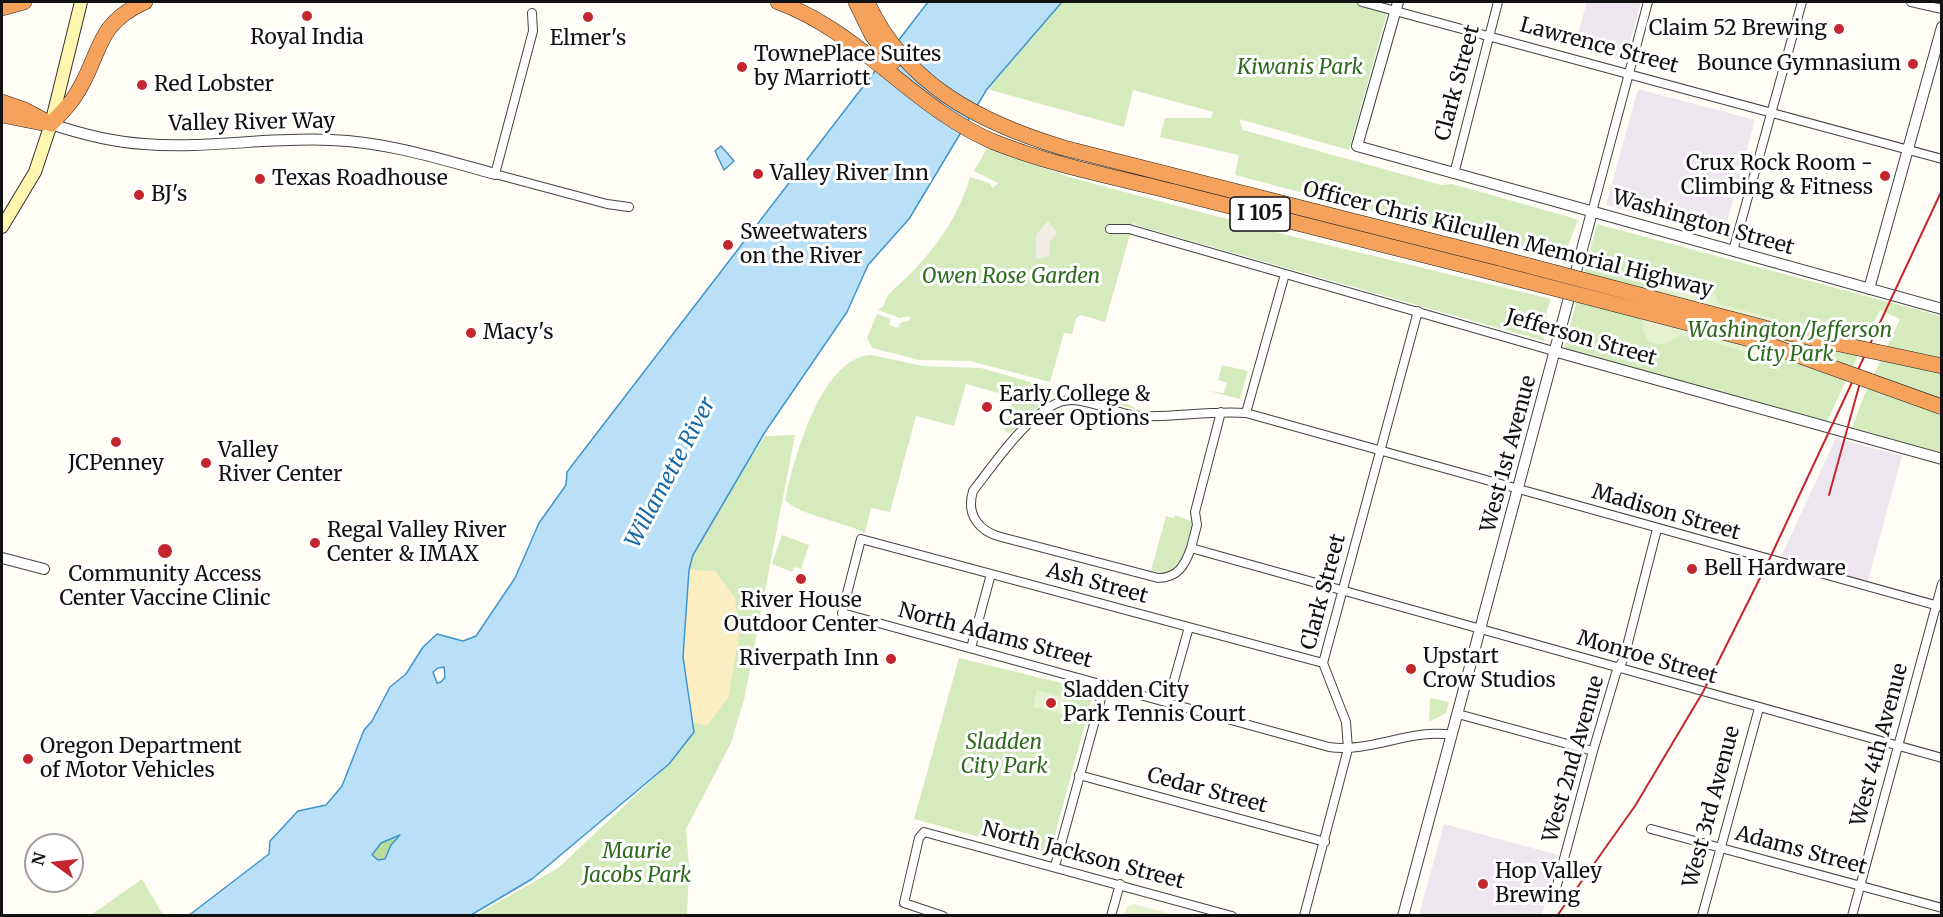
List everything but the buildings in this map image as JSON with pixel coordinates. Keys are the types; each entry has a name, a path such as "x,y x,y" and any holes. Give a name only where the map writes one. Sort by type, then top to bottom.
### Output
{"highway":[{"path":"2,8 24,2"},
{"path":"51,124 76,95 109,27 131,8 145,2"},
{"path":"778,2 814,18 843,36 944,115 996,142 1026,144"},
{"name":"I 105","path":"855,2 879,46 922,91 949,111 1026,144"},
{"name":"I 105","path":"867,2 892,45 930,85 1026,144"},
{"path":"2,102 25,110 51,124"},
{"path":"2,115 51,124"},
{"name":"Officer Chris Kilcullen Memorial Highway","path":"1026,144 1503,259 1765,328 1941,366"},
{"name":"Officer Chris Kilcullen Memorial Highway","path":"1026,144 1088,170 1761,342 1941,407"}],"main road":[{"path":"2,227 35,172 51,124 80,8"}],"street":[{"name":"Lawrence Street","path":"1362,2 1397,6 1489,35 1941,159"},
{"name":"Clark Street","path":"1454,174 1498,2"},
{"name":"West 1st Avenue","path":"1403,915 1520,490 1648,2"},
{"path":"1733,251 1802,2"},
{"path":"1911,2 1941,9"},
{"name":"Washington Street","path":"1397,6 1357,146 1941,309"},
{"path":"495,174 534,31 532,13"},
{"path":"1869,289 1941,27"},
{"name":"Valley River Way","path":"51,124 101,138 144,144 198,145 288,139 377,144 607,204 629,207"},
{"name":"Jefferson Street","path":"1110,229 1129,229 1941,459"},
{"path":"1246,413 1285,274"},
{"name":"Clark Street","path":"1304,915 1348,749 1346,722 1323,663 1418,311"},
{"name":"Madison Street","path":"1191,548 1186,563 1176,574 1168,578 1154,578 994,535 977,523 970,509 970,499 973,491 1017,435 1062,401 1081,401 1141,417 1221,412 1246,413 1939,606"},
{"path":"1191,548 1197,525 1195,512 1221,412"},
{"name":"West 2nd Avenue","path":"1554,896 1593,751 1619,669 1658,529"},
{"name":"Ash Street","path":"842,613 861,539 1323,663"},
{"name":"Monroe Street","path":"1191,548 1941,758"},
{"path":"2,558 44,570"},
{"path":"971,648 991,574"},
{"name":"West 4th Avenue","path":"1852,915 1939,606 1941,584"},
{"name":"North Adams Street","path":"842,613 1329,747 1348,749"},
{"path":"1168,702 1189,627"},
{"path":"1055,867 1104,684"},
{"name":"West 3rd Avenue","path":"1702,915 1760,708"},
{"path":"1458,714 1593,751"},
{"path":"1348,749 1431,733 1452,735"},
{"name":"Cedar Street","path":"1079,775 1325,842"},
{"name":"Adams Street","path":"1652,830 1941,908"},
{"name":"North Jackson Street","path":"942,915 904,903 903,898 919,838 924,832 1232,915"},
{"path":"1111,915 1120,884"}],"shaded area":[{"path":"1587,2 1641,2 1625,61 1574,47"},
{"path":"1638,89 1755,120 1723,237 1606,205"},
{"path":"1048,221 1057,233 1050,242 1049,256 1036,259 1036,235"},
{"path":"1836,438 1902,456 1867,584 1779,561"},
{"path":"1444,824 1558,855 1542,915 1419,915"}],"green space":[{"name":"Kiwanis Park","path":"1062,2 1390,2 1349,150 1239,119 1243,130 1441,185 1452,184 1573,218 1578,220 1565,253 1543,245 1540,255 1235,175 1239,155 1160,137 1165,118 1211,118 1213,112 1133,90 1124,127 987,89"},
{"name":"Owen Rose Garden","path":"987,148 1072,178 1291,236 1551,299 1547,310 1544,341 1135,225 1134,221 1105,322 1081,315 1076,318 1072,334 1064,333 1050,382 970,361 919,360 872,348 867,338 877,314 891,319 889,325 898,328 900,323 910,320 909,316 900,318 878,310 884,306 892,291 927,256 945,232 953,219 970,177 989,183 993,188 998,183 974,171"},
{"name":"Washington/Jefferson City Park","path":"1597,224 1941,316 1941,453 1852,428 1862,400 1900,319 1880,310 1827,421 1564,349"},
{"path":"1671,275 1679,280 1688,280 1691,283 1690,290 1697,292 1706,284 1712,286 1719,304 1772,318 1761,357 1704,339 1702,341 1681,335 1664,344 1651,343 1645,336 1643,328 1644,311 1650,293 1659,278 1663,282"},
{"path":"872,355 923,366 981,368 1062,391 1049,397 1010,433 1004,431 1013,397 966,384 954,426 916,416 890,512 871,508 865,533 801,510 785,500 803,437 824,391 838,373 854,360"},
{"path":"1222,365 1248,371 1240,399 1209,391 1224,393 1227,383 1218,380"},
{"path":"1099,387 1138,410 1079,394 1079,391 1098,396"},
{"name":"Maurie Jacobs Park","path":"795,435 744,700 731,743 686,829 689,867 687,915 474,916 558,868 669,764 694,733 689,570 698,540 765,436"},
{"path":"1175,515 1193,522 1182,559 1170,572 1151,571 1166,516 1174,518"},
{"path":"782,535 809,545 801,569 794,567 792,572 772,564"},
{"name":"Sladden City Park","path":"959,658 1094,691 1049,856 914,819"},
{"name":"Sladden City Park Tennis Court","path":"1037,690 1070,699 1066,715 1033,707"},
{"path":"1430,698 1449,702 1446,713 1429,722"},
{"path":"401,834 391,845 385,859 378,860 372,855 381,843"},
{"path":"142,879 163,915 91,915"},
{"path":"1134,904 1168,913 1167,915 1124,915 1127,906"}],"sand":[{"path":"689,570 715,571 735,598 739,635 728,698 707,726 694,723 683,657"}],"water":[{"name":"Willamette River","path":"928,2 1062,2 987,89 909,219 868,265 847,312 765,432 693,555 689,570 683,657 694,732 669,764 532,879 471,915 188,916 269,854 270,841 298,811 326,805 342,786 364,730 372,721 390,687 406,674 423,647 437,634 463,641 476,636 515,578 539,523 566,485 567,472","holes":["444,667 445,677 437,683 433,672","400,835 391,845 385,859 378,860 372,855 381,843"]},
{"path":"721,146 734,161 724,170 715,151"}],"railway":[{"path":"1557,916 1635,806 1703,692 1769,560 1942,190"},
{"path":"1829,495 1861,379"}],"place":[{"name":"Royal India","path":"307,16"},
{"name":"Elmer's","path":"588,17"},
{"name":"Claim 52 Brewing","path":"1839,29"},
{"name":"Bounce Gymnasium","path":"1913,64"},
{"name":"TownePlace Suites by Marriott","path":"742,67"},
{"name":"Red Lobster","path":"142,85"},
{"name":"Valley River Inn","path":"758,174"},
{"name":"Crux Rock Room - Climbing & Fitness","path":"1885,176"},
{"name":"Texas Roadhouse","path":"260,179"},
{"name":"BJ's","path":"139,195"},
{"name":"Sweetwaters on the River","path":"728,245"},
{"name":"Macy's","path":"471,333"},
{"name":"Early College & Career Options","path":"987,407"},
{"name":"JCPenney","path":"116,442"},
{"name":"Valley River Center","path":"206,463"},
{"name":"Regal Valley River Center & IMAX","path":"315,543"},
{"name":"Community Access Center Vaccine Clinic","path":"165,551"},
{"name":"Bell Hardware","path":"1692,569"},
{"name":"River House Outdoor Center","path":"801,579"},
{"name":"Riverpath Inn","path":"891,659"},
{"name":"Upstart Crow Studios","path":"1411,669"},
{"name":"Sladden City Park Tennis Court","path":"1051,703"},
{"name":"Oregon Department of Motor Vehicles","path":"28,759"},
{"name":"Hop Valley Brewing","path":"1483,884"}]}
